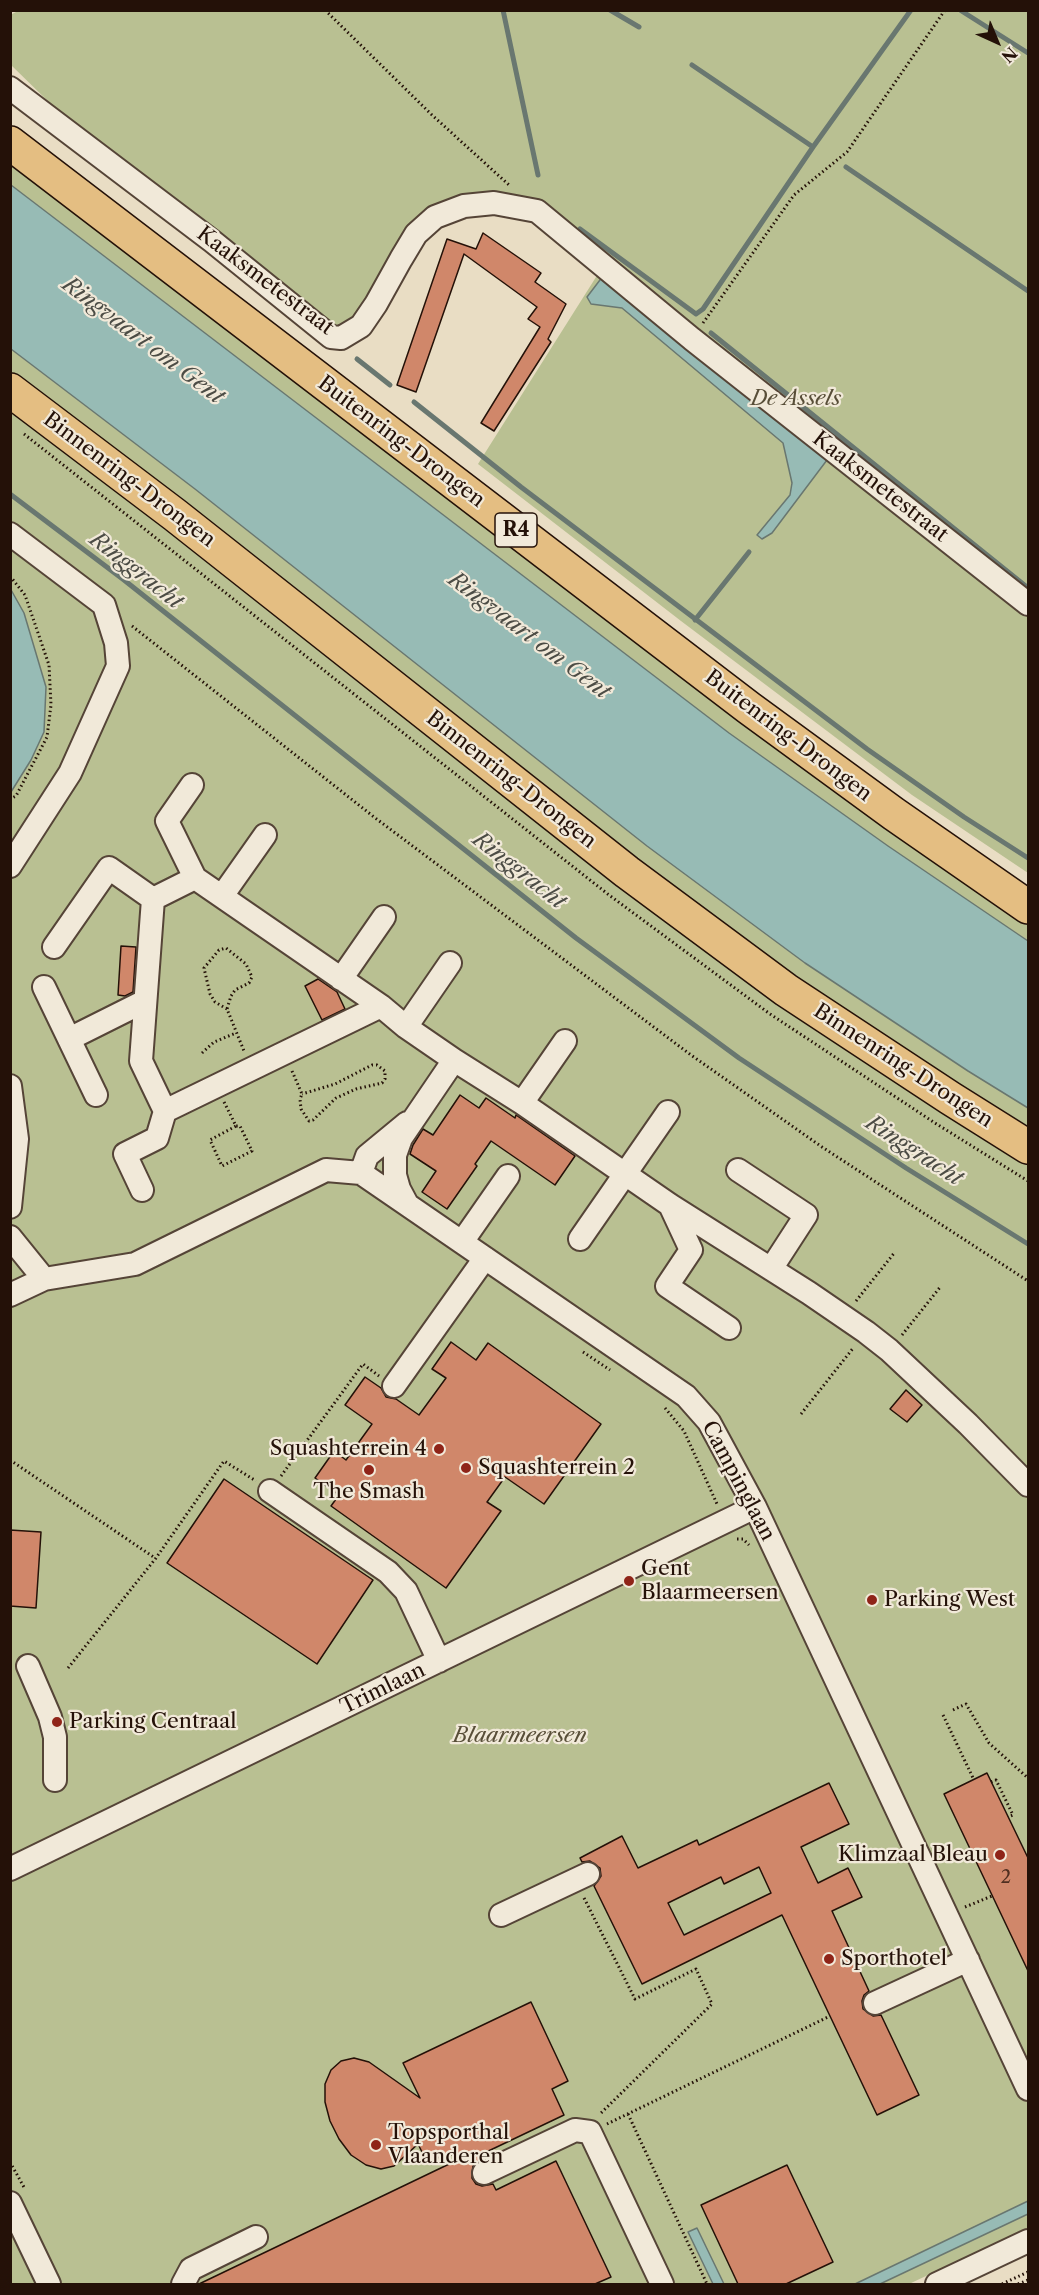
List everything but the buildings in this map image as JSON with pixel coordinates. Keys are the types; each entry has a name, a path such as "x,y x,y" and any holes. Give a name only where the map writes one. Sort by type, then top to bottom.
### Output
{"highway":[{"name":"Buitenring-Drongen","path":"10,143 749,708 894,814 1029,907"},
{"name":"Binnenring-Drongen","path":"10,390 175,514 692,921 796,997 950,1098 1029,1146"}],"street":[{"name":"Kaaksmetestraat","path":"10,88 212,241 331,336 341,338 362,326 416,234 435,217 464,206 494,203 537,211 692,339 1029,604"},
{"path":"10,534 104,605 116,643 118,666 70,773 10,866"},
{"path":"192,785 167,821 195,878 381,1006 406,1027 454,1060 866,1332 890,1350 1029,1485"},
{"path":"222,896 265,835"},
{"path":"54,947 108,868 153,898"},
{"path":"153,898 195,878"},
{"path":"142,1190 125,1154 157,1138 165,1111 141,1061 153,898"},
{"path":"341,979 384,917"},
{"path":"406,1027 450,963"},
{"path":"44,987 96,1095"},
{"path":"69,1039 145,1001"},
{"path":"165,1111 381,1006"},
{"path":"522,1103 565,1041"},
{"path":"407,1204 395,1175 395,1155 401,1138 454,1060"},
{"path":"10,1086 16,1139 10,1207"},
{"path":"580,1239 668,1112"},
{"path":"10,1295 45,1279 135,1264 326,1170 361,1173 367,1156 414,1118"},
{"path":"738,1170 806,1215 771,1269"},
{"name":"Campinglaan","path":"361,1173 686,1396 709,1422 755,1507 1029,2089"},
{"path":"462,1242 508,1176"},
{"path":"670,1204 691,1250 667,1286 729,1328"},
{"path":"10,1237 45,1279"},
{"path":"394,1386 485,1258"},
{"path":"270,1491 388,1572 408,1593 440,1661"},
{"name":"Trimlaan","path":"10,1869 755,1507"},
{"path":"28,1666 50,1717 55,1737 55,1780"},
{"path":"501,1916 582,1877"},
{"path":"875,2003 968,1960"},
{"path":"484,2174 575,2130 590,2132 662,2284"},
{"path":"10,2203 49,2284"},
{"path":"183,2284 190,2269 256,2237"},
{"path":"937,2284 1029,2241"}],"path":[{"path":"325,10 432,115 510,187"},
{"path":"692,339 794,195 847,152 944,11"},
{"path":"10,576 25,595 49,665 51,705 47,737 16,796 10,799"},
{"path":"104,605 374,817 691,1055 822,1147 1029,1281"},
{"path":"227,1008 215,1002 210,994 204,968 219,950 226,948 246,964 252,978 249,983 235,990 227,1008 252,1069"},
{"path":"202,1053 213,1042 237,1033"},
{"path":"284,1053 302,1094 301,1109 309,1121 314,1120 336,1098 356,1089 382,1083 386,1079 385,1071 372,1065 335,1084 302,1094"},
{"path":"217,1086 236,1126 240,1126 252,1150 222,1166 210,1140 236,1126"},
{"path":"844,1316 895,1252"},
{"path":"890,1350 941,1286"},
{"path":"801,1414 866,1332"},
{"path":"574,1345 611,1371"},
{"path":"68,1668 156,1558 224,1461 270,1491 363,1364 394,1386"},
{"path":"660,1404 667,1409 684,1431 721,1514"},
{"path":"10,1460 156,1558"},
{"path":"953,1710 966,1704 989,1743 1029,1778"},
{"path":"943,1715 974,1780"},
{"path":"991,1782 996,1780 1009,1806 1013,1815 1008,1817"},
{"path":"582,1877 635,1999 696,1969 712,2004 592,2121 590,2132"},
{"path":"947,1916 992,1896"},
{"path":"590,2132 830,2016"},
{"path":"628,2114 708,2284"},
{"path":"1002,2284 1029,2272"},
{"path":"1018,2284 1029,2280"}],"green space":[{"name":"De Assels","path":"20,10 1028,11 1028,873 912,795 478,464 603,266 537,211 435,217 341,338 74,130 11,65 10,15"},
{"path":"10,159 1028,922 1028,941 888,846 729,733 11,185"},
{"name":"Blaarmeersen","path":"11,349 195,489 805,963 1028,1108 1028,2228 909,2284 11,2284"}],"water":[{"name":"Ringvaart om Gent","path":"11,185 729,733 888,846 1028,941 1028,1108 805,963 647,846 195,489 11,349"},
{"path":"603,276 827,460 772,533 762,539 757,535 790,495 792,483 783,443 622,308 591,304 587,297"},
{"path":"10,588 24,613 46,687 44,732 31,760 11,792"},
{"path":"1028,2201 1028,2214 880,2284 855,2284"},
{"path":"697,2228 724,2284 713,2284 688,2232"}],"waterway":[{"path":"503,10 538,175"},
{"path":"610,10 639,27"},
{"path":"580,229 696,314 703,309 813,147 911,10"},
{"path":"960,10 1028,53"},
{"path":"692,65 813,147"},
{"path":"846,167 1028,291"},
{"path":"711,333 1028,588"},
{"path":"357,359 390,385"},
{"path":"414,402 521,487 867,749 964,817 1028,858"},
{"name":"Ringgracht","path":"10,494 124,580 576,938 739,1058 906,1168 1028,1244"},
{"path":"695,620 749,552"}],"place":[{"name":"Squashterrein 4","path":"439,1449"},
{"name":"Squashterrein 2","path":"466,1468"},
{"name":"The Smash","path":"369,1470"},
{"name":"Gent Blaarmeersen","path":"629,1581"},
{"name":"Parking West","path":"872,1600"},
{"name":"Parking Centraal","path":"57,1722"},
{"name":"Klimzaal Bleau","path":"1000,1855"},
{"name":"Sporthotel","path":"829,1959"},
{"name":"Topsporthal Vlaanderen","path":"376,2145"}]}
